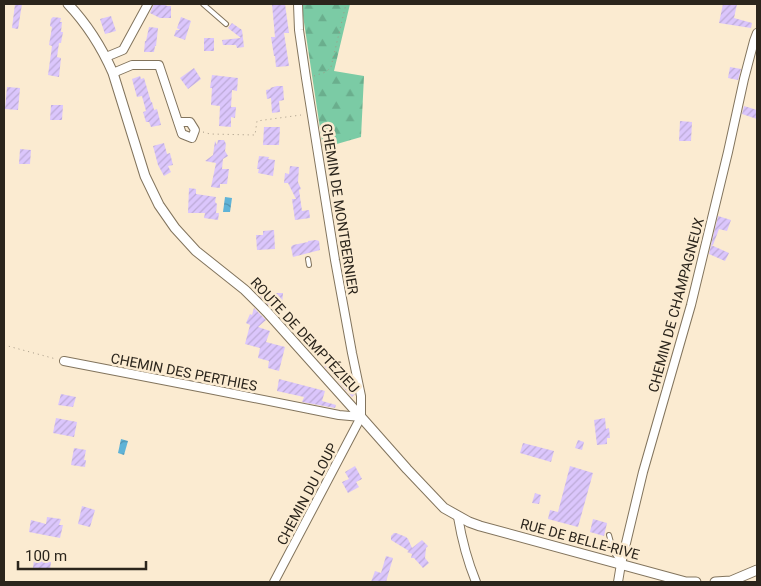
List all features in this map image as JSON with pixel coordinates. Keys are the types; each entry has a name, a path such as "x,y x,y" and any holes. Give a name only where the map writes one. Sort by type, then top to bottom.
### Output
{"street":[{"name":"ROUTE DE DEMPTÉZIEU","path":"68,4 106,57 113,73 145,176 159,205 170,220 196,251 250,295 430,495 444,508 458,517"},
{"path":"106,57 123,50 148,4"},
{"name":"CHEMIN DE MONTBERNIER","path":"298,4 299,30 306,78 335,260 361,396 361,417"},
{"name":"CHEMIN DE CHAMPAGNEUX","path":"618,582 643,472 690,305 744,79 757,33"},
{"path":"123,50 132,65"},
{"path":"113,73 132,65 159,64 178,122 182,134 192,138 195,130 190,122 178,122"},
{"name":"CHEMIN DES PERTHIES","path":"64,362 339,415 361,417"},
{"name":"CHEMIN DU LOUP","path":"274,582 361,417"},
{"path":"458,517 465,555 476,582"},
{"name":"RUE DE BELLE-RIVE","path":"458,517 504,534 686,582 696,582"},
{"path":"715,582 731,581 757,570"}],"lane":[{"path":"203,4 226,24"},
{"path":"308,259 309,265"},
{"path":"609,535 614,553 621,564"}],"path":[{"path":"306,78 326,72 331,67 346,4"},
{"path":"195,130 210,134 254,134 258,121 301,115"},
{"path":"4,345 64,362"}],"green space":[{"path":"303,4 350,4 334,71 364,76 361,137 323,148 302,9"}],"water":[{"path":"225,197 232,198 230,212 223,212"},
{"path":"121,439 128,441 124,455 118,453"}],"building":[{"path":"15,4 22,4 18,29 12,28"},
{"path":"154,4 171,6 171,18 160,18 150,13"},
{"path":"272,4 285,4 289,33 284,33 289,66 276,67 271,37 275,37"},
{"path":"723,4 737,4 734,18 752,23 751,28 719,23"},
{"path":"111,16 116,31 105,34 100,19"},
{"path":"53,17 61,18 61,32 63,32 57,57 61,58 59,77 48,75 52,46 49,45 52,27 50,26"},
{"path":"181,17 191,21 185,40 174,36 176,30 180,30 177,28"},
{"path":"232,23 242,30 244,47 237,48 236,45 223,45 222,40 241,38 228,28"},
{"path":"149,27 158,28 156,46 154,52 144,52 145,41"},
{"path":"204,38 214,38 214,51 204,51"},
{"path":"730,67 741,69 738,80 728,78"},
{"path":"194,68 201,79 188,89 180,78"},
{"path":"212,75 238,78 237,91 232,90 231,107 236,107 235,118 231,117 231,127 219,126 220,106 211,105 212,88 210,88"},
{"path":"140,76 141,79 144,78 154,110 157,109 161,125 151,127 149,122 146,122 143,112 146,111 142,96 137,97 132,79"},
{"path":"283,86 284,100 279,101 280,112 272,113 271,98 267,99 266,90"},
{"path":"7,87 20,88 18,110 5,109"},
{"path":"51,105 63,105 62,120 50,120"},
{"path":"744,106 757,110 757,119 742,114"},
{"path":"680,121 692,122 691,141 679,141"},
{"path":"264,127 280,127 279,145 263,145"},
{"path":"218,140 224,140 226,144 225,151 228,156 223,159 222,169 229,169 227,184 220,184 220,188 211,187 216,163 205,161 213,155 215,141 217,145"},
{"path":"164,143 167,154 170,153 173,165 168,166 171,172 164,176 158,165 153,146"},
{"path":"20,149 31,150 30,164 19,164"},
{"path":"259,156 275,160 273,176 258,173"},
{"path":"290,166 299,167 298,182 301,189 299,190 302,211 309,210 310,218 295,220 292,199 296,199 288,183 284,183 285,173 289,174"},
{"path":"189,188 196,189 196,194 216,197 216,213 219,213 218,220 204,218 205,213 188,213"},
{"path":"718,216 731,220 727,231 719,229 713,245 711,245"},
{"path":"274,230 275,249 257,250 256,235 263,235 263,231"},
{"path":"319,241 320,250 293,257 291,247 293,245"},
{"path":"711,245 729,253 725,261 709,254"},
{"path":"268,286 272,293 283,293 282,305 269,306 254,290"},
{"path":"254,308 266,320 258,327 270,331 266,342 285,347 279,371 268,368 269,361 258,358 260,348 245,344 250,325 246,323 250,314 252,315"},
{"path":"333,359 343,371 339,375 355,394 352,397 324,366"},
{"path":"279,379 325,391 322,401 336,405 335,408 302,402 304,397 277,391"},
{"path":"61,394 76,397 73,407 58,405"},
{"path":"56,418 77,422 74,437 53,433"},
{"path":"605,418 606,429 609,428 610,438 607,438 607,444 597,445 594,420"},
{"path":"578,440 584,442 582,450 575,448"},
{"path":"523,443 554,451 551,462 520,453"},
{"path":"74,448 86,450 85,467 71,465"},
{"path":"355,466 362,479 356,482 359,487 348,493 342,482 349,479 345,472"},
{"path":"570,466 593,473 578,527 548,519 550,510 558,512"},
{"path":"535,493 541,495 539,504 532,503"},
{"path":"82,506 95,510 90,527 78,524"},
{"path":"47,517 61,519 59,525 63,525 60,538 29,532 31,520 46,524"},
{"path":"593,519 607,523 604,536 590,532"},
{"path":"394,533 406,537 412,548 422,540 428,546 425,558 429,563 423,568 414,558 411,558 412,554 407,552 409,551 391,540 391,536"},
{"path":"386,556 393,558 386,582 371,582 375,571 381,573"},
{"path":"34,560 51,562 50,570 33,568"}]}
